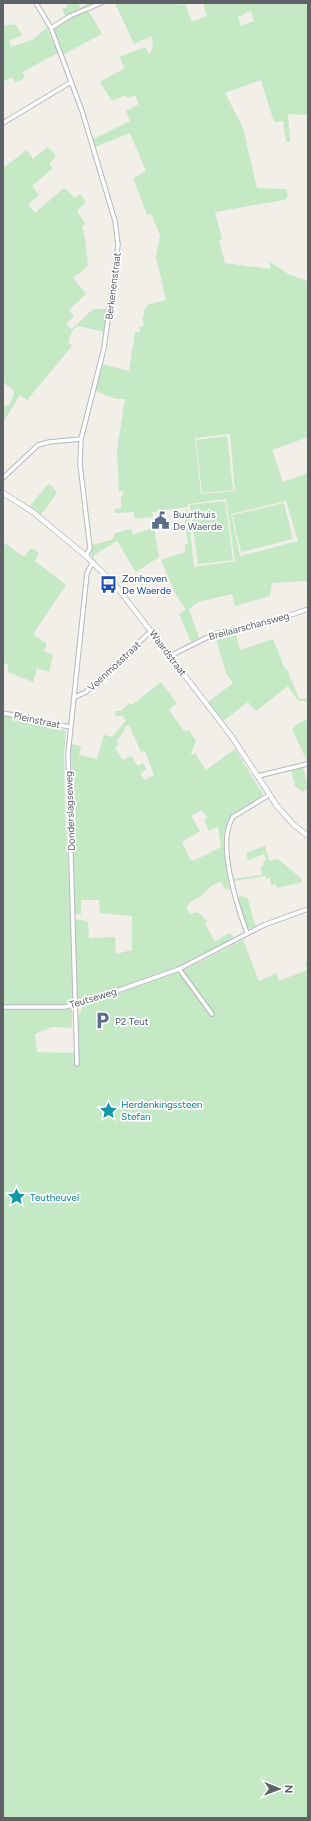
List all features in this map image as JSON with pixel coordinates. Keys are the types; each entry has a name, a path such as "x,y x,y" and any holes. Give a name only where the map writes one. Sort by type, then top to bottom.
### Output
{"street":[{"name":"Berkenenstraat","path":"36,3 51,28 72,82 116,221 118,245 105,342 81,439 80,464 90,548 86,556"},
{"path":"51,28 70,16 101,3"},
{"path":"3,123 72,82"},
{"path":"3,478 38,445 49,442 81,439"},
{"name":"Waardstraat","path":"3,493 33,512 93,562 116,586 232,737 284,815 308,836"},
{"name":"Donderslagseweg","path":"77,1064 68,780 70,727 75,697 88,573 93,562"},
{"name":"Breilaarschansweg","path":"170,656 212,635 288,616 308,609"},
{"name":"Veenmosstraat","path":"75,697 86,692 151,631"},
{"name":"Pleinstraat","path":"3,713 70,727"},
{"path":"258,776 307,764"},
{"path":"247,933 231,879 227,832 232,817 269,794"},
{"name":"Teutseweg","path":"3,1007 65,1007 75,1005 179,969 247,933 276,920 308,909"},
{"path":"179,969 212,1014"}],"green space":[{"path":"67,3 78,3 80,8 89,3 98,3 66,17 62,9 67,7"},
{"path":"115,3 185,4 192,22 207,16 203,3 308,3 308,115 288,114 290,142 286,142 283,121 274,122 261,80 225,93 243,128 257,188 286,189 288,196 284,200 215,212 222,239 219,241 225,263 270,269 270,262 288,274 308,281 308,437 272,450 283,482 308,473 307,581 272,583 270,596 235,606 232,594 198,602 189,609 199,638 191,642 179,614 186,610 175,593 161,560 185,552 185,544 188,544 183,511 188,510 194,567 235,561 226,499 188,504 188,507 152,512 153,517 135,519 134,512 115,513 115,509 121,508 121,496 123,495 123,491 119,491 117,450 125,399 116,399 95,391 102,364 129,371 135,332 140,332 139,327 144,326 142,316 144,316 144,309 147,308 147,305 166,300 156,257 160,235 151,214 147,215 133,178 146,171 130,133 95,147 93,139 130,121 126,111 139,104 135,95 127,98 126,95 112,101 100,82 125,68 119,57 145,47 149,54 153,48 152,36 134,44","holes":["251,11 254,21 241,26 238,17","230,434 235,491 201,494 195,438","286,501 298,541 240,556 231,514"]},
{"path":"88,10 102,34 62,55 54,28"},
{"path":"15,24 22,35 9,41 11,47 32,40 47,28 58,53 22,72 25,78 15,83 12,77 3,82 3,26"},
{"path":"48,147 56,156 49,164 53,168 32,186 39,195 28,205 35,213 64,188 75,198 80,194 86,202 77,211 85,223 82,227 85,238 88,266 73,278 86,294 69,310 74,316 66,325 72,329 93,309 109,309 105,332 77,326 72,332 68,342 72,346 27,400 20,395 3,422 3,407 10,404 14,393 13,390 4,383 5,381 3,379 3,168 27,150 33,159"},
{"path":"227,436 233,490 202,493 196,440"},
{"path":"48,484 53,487 57,493 40,516 29,507"},
{"path":"225,501 233,560 198,564 190,505"},
{"path":"284,503 293,539 241,552 232,515"},
{"path":"154,527 159,557 136,572 117,541 94,555 93,559 91,556 91,545 112,540 115,533 131,529 133,535"},
{"path":"3,542 24,557 31,548 39,553 35,561 66,585 33,634 47,644 44,651 53,655 49,672 37,668 33,682 8,672 8,665 3,662"},
{"path":"235,631 240,650 273,639 299,699 308,698 308,701 298,701 288,686 256,711 248,702 223,721 208,702 233,683 226,673 215,636"},
{"path":"161,682 177,703 169,710 185,732 189,730 196,741 191,753 192,755 195,753 206,770 235,749 263,794 257,800 233,815 228,821 225,830 224,851 230,890 224,888 221,882 214,884 192,901 186,908 190,914 198,912 208,922 205,924 215,942 227,934 231,934 234,939 180,966 86,1000 77,1001 75,999 75,1005 3,1006 3,715 62,729 66,732 64,755 65,807 75,990 74,919 88,921 89,938 115,937 116,954 132,950 132,916 100,913 99,900 81,900 81,914 74,914 71,744 81,746 79,755 97,759 104,735 112,737 126,721 123,716 115,716 116,711 121,711 129,703 132,705","holes":["129,725 141,752 145,751 154,775 145,780 140,774 146,769 143,763 138,766 131,756 123,760 115,748 119,744 116,741 125,730 124,727","202,810 207,818 204,820 209,831 218,827 221,847 193,861 190,859 182,842 200,831 191,816"]},
{"path":"308,720 307,761 292,729 302,721"},
{"path":"303,766 308,788 303,792 295,786 291,769"},
{"path":"265,846 269,861 278,859 302,879 302,882 277,888 276,884 271,885 270,878 266,879 266,876 234,881 233,879 262,875 261,866 264,866 263,862 266,860 264,854 248,860 246,853"},
{"path":"241,896 247,898 250,904 256,926 247,929 237,898"},
{"path":"243,940 259,981 276,973 279,981 307,970 305,963 308,962 308,1818 3,1818 3,1010 72,1009 72,1028 52,1027 35,1034 37,1052 78,1053 77,1019 83,1006 186,969"}],"place":[{"name":"Buurthuis De Waerde","path":"160,520"},
{"name":"Zonhoven De Waerde","path":"109,584"},
{"name":"P2 Teut","path":"102,1021"},
{"name":"Herdenkingssteen Stefan","path":"108,1110"},
{"name":"Teutheuvel","path":"17,1197"}]}
